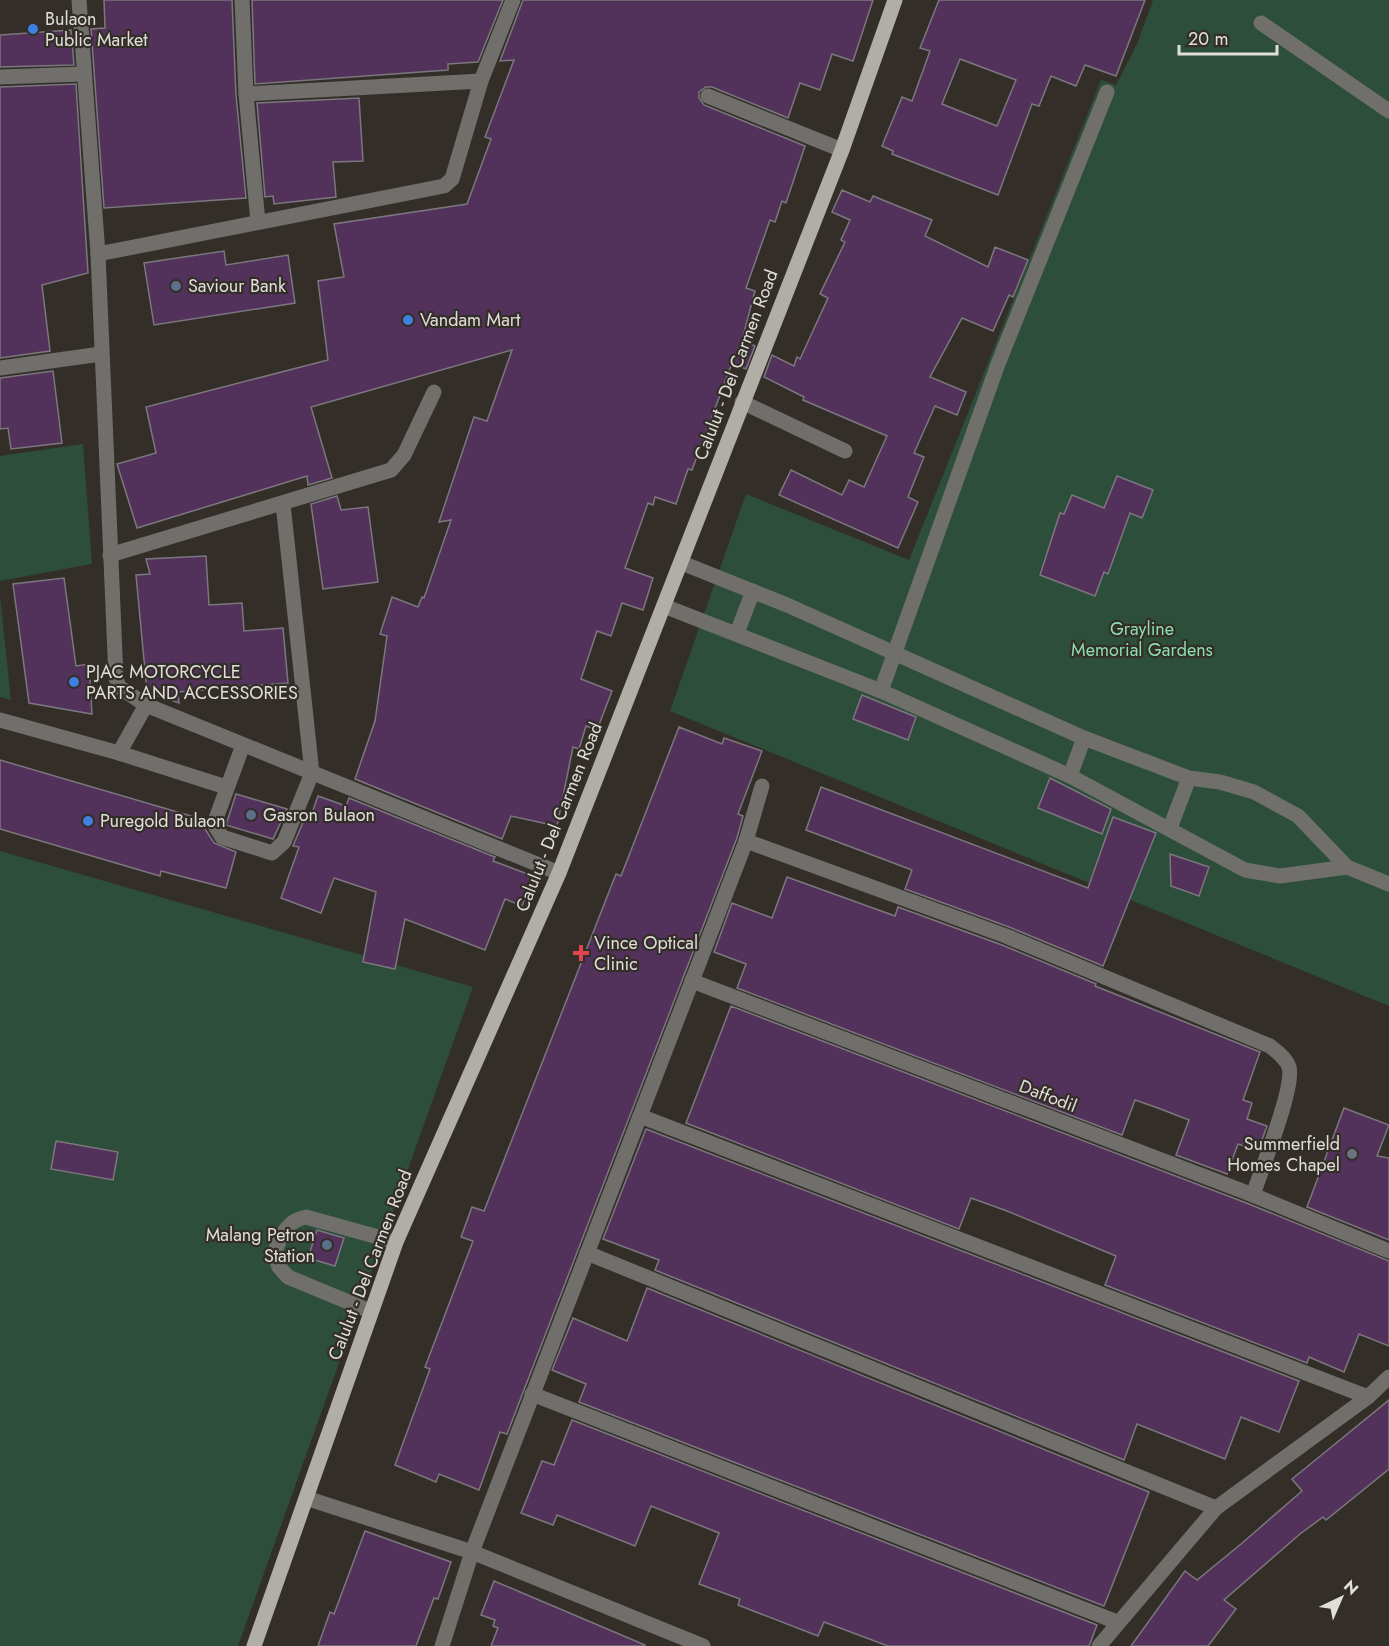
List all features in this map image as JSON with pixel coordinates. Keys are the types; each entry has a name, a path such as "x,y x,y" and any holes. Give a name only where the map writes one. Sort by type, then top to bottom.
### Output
{"main road":[{"name":"Calulut - Del Carmen Road","path":"254,1646 396,1242 559,873 842,150 895,0"}],"street":[{"path":"79,0 98,254 110,555 116,678 119,687 146,705 559,873"},
{"path":"242,0 246,94 258,222"},
{"path":"98,254 444,186 453,179 481,81 513,0"},
{"path":"1261,22 1389,111"},
{"path":"0,77 84,74"},
{"path":"246,94 481,81"},
{"path":"881,691 998,364 1107,92"},
{"path":"708,96 842,150"},
{"path":"0,368 101,354"},
{"path":"110,555 391,470 404,454 434,392"},
{"path":"742,402 845,451"},
{"path":"243,745 215,817 217,831 222,837 272,853 284,842 312,773 283,504"},
{"path":"682,563 894,652 1084,738 1189,778 1220,782 1254,792 1298,816 1347,867 1389,884"},
{"path":"737,633 753,591"},
{"path":"664,606 881,691 1070,776 1245,870 1280,876 1347,867"},
{"path":"119,753 146,705"},
{"path":"0,720 119,753 226,788"},
{"path":"1070,776 1084,738"},
{"path":"1170,828 1189,778"},
{"path":"442,1646 472,1552 746,841 762,786"},
{"path":"746,841 1006,936 1270,1046 1283,1057 1289,1068 1288,1089 1253,1195"},
{"name":"Daffodil","path":"692,981 1253,1195 1389,1251"},
{"path":"640,1116 1368,1397"},
{"path":"370,1311 288,1277 279,1267 274,1253 286,1227 294,1220 306,1216 396,1242"},
{"path":"587,1253 1216,1508"},
{"path":"1099,1646 1216,1508 1368,1397 1389,1377"},
{"path":"532,1394 1117,1622"},
{"path":"306,1498 472,1552 704,1646"}],"green space":[{"name":"Grayline Memorial Gardens","path":"1153,0 1389,0 1389,1006 670,711 746,494 909,560 1101,80 1116,85 1137,44"},
{"path":"83,444 92,564 0,581 0,456"},
{"path":"0,596 11,700 0,697"},
{"path":"0,851 473,987 238,1646 0,1646"}],"building":[{"path":"104,0 232,0 236,95 246,198 104,208 91,29 105,28"},
{"path":"252,0 503,0 478,62 448,64 448,70 255,84"},
{"path":"523,0 873,0 853,61 832,54 820,90 800,83 788,118 712,87 706,87 699,92 699,98 704,105 805,146 786,203 782,201 775,222 770,220 746,288 755,291 742,340 755,346 746,369 732,363 692,470 688,469 676,504 655,497 653,505 648,503 625,568 653,578 643,610 622,603 611,636 597,631 581,679 612,691 597,730 586,726 579,749 573,747 557,826 511,816 502,839 355,779 375,721 387,636 380,634 392,597 418,607 422,597 424,598 451,520 439,522 474,417 487,421 512,350 311,407 332,478 308,485 307,476 137,528 117,464 156,453 146,407 328,360 318,281 344,277 334,224 467,204 491,139 485,137 514,60 500,61"},
{"path":"939,0 1145,0 1116,76 1085,65 1076,86 1051,76 1039,106 1032,104 998,195 892,154 893,151 882,146 902,97 912,101 930,51 920,48","holes":["960,59 1016,80 997,126 942,104"]},
{"path":"71,30 74,65 0,67 0,35"},
{"path":"76,84 88,273 42,285 50,351 0,358 0,87"},
{"path":"359,98 363,161 333,162 336,197 274,204 273,196 265,197 257,103"},
{"path":"842,190 870,202 873,196 932,220 925,236 988,267 995,247 1028,260 1013,297 1009,295 993,331 962,318 930,377 966,392 957,415 935,406 914,453 924,457 908,497 918,502 898,548 779,495 791,470 842,495 849,480 864,487 887,436 803,400 804,397 764,377 772,355 794,366 797,357 800,359 828,298 820,294 845,242 841,240 850,220 832,212"},
{"path":"224,251 226,265 288,255 295,303 154,325 144,263"},
{"path":"53,371 62,443 11,449 8,428 0,429 0,378"},
{"path":"1117,476 1153,490 1142,518 1130,513 1108,574 1104,572 1095,596 1040,575 1060,513 1064,514 1072,495 1104,508"},
{"path":"337,496 341,510 368,507 378,582 323,589 311,504"},
{"path":"206,556 209,605 242,603 244,631 283,628 288,683 178,692 179,703 147,692 136,575 150,574 146,559"},
{"path":"64,578 76,666 89,664 92,714 29,703 13,584"},
{"path":"862,695 916,717 908,740 853,719"},
{"path":"679,727 722,744 724,738 762,751 738,814 743,816 737,838 507,1434 500,1432 479,1490 439,1474 436,1482 395,1465 430,1369 425,1367 473,1241 461,1237 472,1207 484,1211 616,874 621,876"},
{"name":"Puregold Bulaon","path":"0,760 205,820 205,829 214,843 236,852 226,888 161,871 160,876 0,829"},
{"path":"1050,778 1111,809 1102,834 1038,808"},
{"path":"821,787 1088,888 1113,817 1156,833 1103,966 1009,927 905,889 912,870 806,830"},
{"name":"Gasron Bulaon","path":"236,794 287,809 273,839 226,825"},
{"path":"318,796 346,806 349,798 495,857 493,861 533,876 522,906 505,899 485,950 405,919 395,969 363,962 376,892 334,878 321,913 281,898 299,847 293,846 306,815 311,816"},
{"path":"1170,854 1209,867 1199,896 1171,886"},
{"path":"787,877 895,916 898,907 1002,945 1096,984 1095,986 1260,1052 1243,1100 1252,1103 1247,1119 1267,1126 1258,1151 1238,1144 1227,1174 1176,1155 1189,1120 1158,1108 1135,1100 1122,1135 737,988 746,964 714,952 732,903 772,918"},
{"path":"731,1006 1249,1204 1389,1261 1389,1346 1359,1334 1344,1372 1309,1357 1307,1363 1105,1285 1116,1256 1007,1211 971,1198 959,1229 686,1123"},
{"path":"1344,1108 1389,1125 1377,1156 1389,1158 1389,1240 1307,1207"},
{"path":"646,1129 1299,1381 1279,1432 1241,1417 1225,1459 1137,1424 1124,1460 655,1270 659,1260 603,1239"},
{"path":"56,1141 118,1152 113,1180 51,1169"},
{"name":"Malang Petron Station","path":"317,1230 344,1238 335,1266 308,1258"},
{"path":"647,1288 1149,1492 1104,1606 579,1402 586,1384 552,1370 573,1318 627,1341"},
{"path":"1389,1400 1389,1469 1326,1520 1323,1517 1300,1534 1224,1600 1236,1609 1208,1646 1131,1646 1185,1571 1197,1580 1241,1544 1302,1491 1292,1479"},
{"path":"572,1420 1097,1625 1089,1646 888,1646 824,1622 818,1636 738,1605 740,1599 699,1584 719,1533 651,1506 635,1546 557,1515 553,1525 521,1513 542,1461 554,1465"},
{"path":"365,1531 451,1562 438,1599 434,1598 416,1646 318,1646 330,1612 334,1614"},
{"path":"494,1581 645,1646 491,1646 498,1628 493,1626 495,1620 481,1615"}],"place":[{"name":"Bulaon Public Market","path":"33,29"},
{"name":"Saviour Bank","path":"176,286"},
{"name":"Vandam Mart","path":"408,320"},
{"name":"PJAC MOTORCYCLE PARTS AND ACCESSORIES","path":"74,682"},
{"name":"Gasron Bulaon","path":"251,815"},
{"name":"Puregold Bulaon","path":"88,821"},
{"name":"Vince Optical Clinic","path":"581,953"},
{"name":"Summerfield Homes Chapel","path":"1352,1154"},
{"name":"Malang Petron Station","path":"327,1245"}]}
